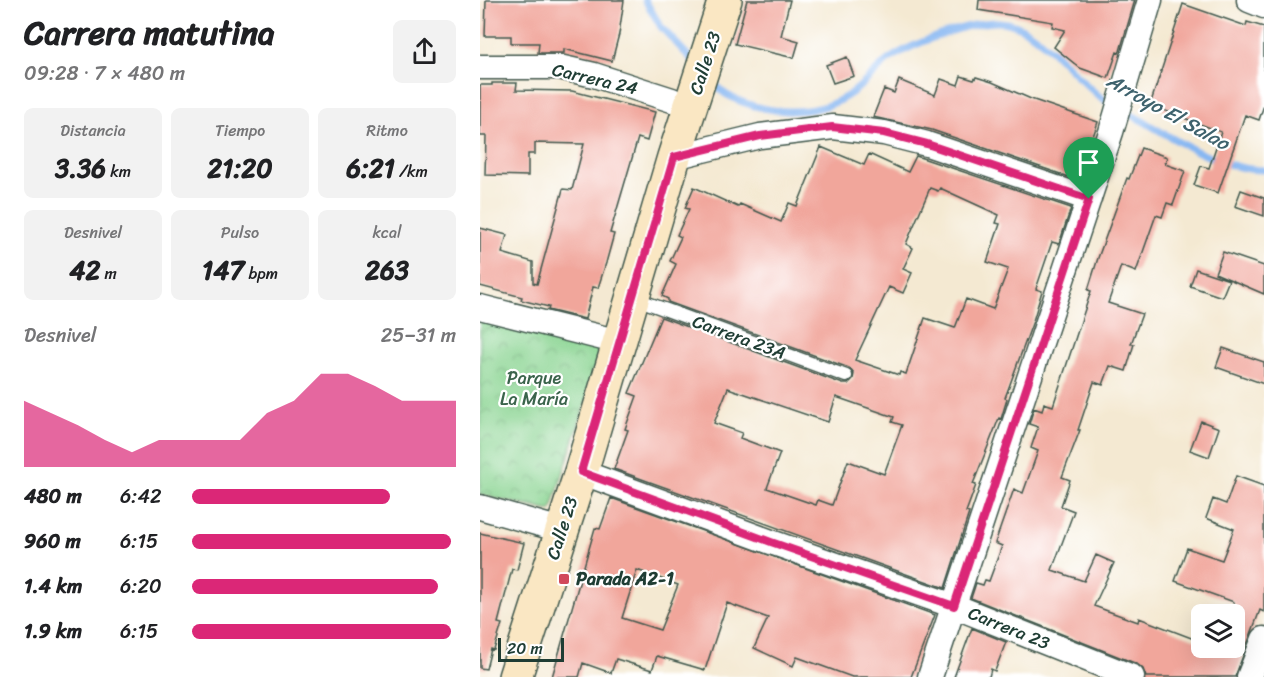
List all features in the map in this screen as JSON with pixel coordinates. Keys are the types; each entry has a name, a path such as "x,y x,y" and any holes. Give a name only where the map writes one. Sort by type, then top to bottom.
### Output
{"street":[{"name":"Calle 23","path":"515,677 581,472 678,146 725,0"},
{"path":"930,677 1111,132 1150,0"},
{"path":"1249,0 1264,6"},
{"name":"Carrera 24","path":"480,67 559,67 594,75 672,100"},
{"path":"678,146 832,127 884,133 927,144 1089,199"},
{"path":"480,307 619,342"},
{"name":"Carrera 23","path":"581,472 954,606 1132,677"},
{"path":"480,507 561,530"},
{"path":"1249,677 1264,639"}],"lane":[{"name":"Carrera 23A","path":"633,297 846,376"}],"green space":[{"name":"Parque La María","path":"480,318 603,349 551,511 480,495"}],"building":[{"path":"486,0 624,0 612,61 564,49 564,53 538,53 539,43 511,43 511,36 485,36"},
{"path":"747,0 790,0 781,36 799,41 794,58 735,44"},
{"path":"979,0 1135,0 1120,51 1117,52 1108,78 1080,68 1054,47 1065,30 1052,27 1053,22 978,10"},
{"path":"1183,4 1246,26 1247,22 1264,27 1264,105 1259,120 1245,115 1218,193 1194,185 1201,166 1209,168 1221,132 1150,105"},
{"path":"847,57 854,76 833,83 826,65"},
{"path":"961,76 974,80 976,77 992,82 1031,99 1098,122 1078,180 932,130 873,117 884,89 894,93 899,80 935,95 941,79 958,85"},
{"path":"492,83 517,83 516,90 572,91 655,112 647,141 638,138 610,233 614,234 606,263 598,288 593,287 585,319 548,310 549,307 521,300 522,297 480,286 480,228 507,235 502,253 533,262 533,283 537,284 563,189 572,190 584,144 535,143 535,154 528,154 528,176 485,175 486,136 480,136 480,85 492,85"},
{"path":"821,147 864,165 869,154 908,172 916,156 1071,208 1059,244 1052,242 1036,289 1042,291 1033,321 1005,398 1007,399 1001,419 999,418 973,484 976,485 966,512 969,513 945,588 614,469 637,396 629,393 661,317 843,384 848,384 853,379 854,374 849,368 668,302 668,299 662,296 676,264 670,261 681,237 677,235 689,209 685,208 694,187 738,207 740,204 781,222 789,203 797,206","holes":["930,188 938,191 940,188 999,215 996,223 1000,224 987,262 1008,269 993,309 966,299 955,328 925,318 906,374 900,372 899,375 855,360 889,287 903,293 912,273 903,269 913,248 906,244","728,388 828,422 836,397 894,417 892,422 902,425 884,474 848,461 832,505 818,500 816,505 767,488 780,453 740,438 742,433 714,423"]},
{"path":"1141,148 1167,157 1165,164 1185,171 1173,205 1167,203 1162,217 1156,215 1136,272 1121,266 1108,303 1142,314 1131,344 1134,344 1126,371 1110,366 1103,385 1094,382 1078,430 1080,430 1062,477 1070,480 1061,506 1074,511 1052,570 1084,581 1096,555 1114,563 1094,606 1138,622 1139,618 1191,638 1191,658 1242,658 1235,677 1146,677 1143,669 1137,664 971,598 976,583 983,585 985,580 989,581 1002,546 995,543 1014,489 1023,493 1038,451 1031,448 1038,427 1029,424 1034,408 1042,411 1044,403 1053,406 1091,291 1088,290 1098,258 1127,178 1129,179"},
{"path":"1241,190 1264,198 1264,216 1235,206"},
{"path":"1223,252 1264,266 1264,294 1215,273"},
{"path":"1196,269 1229,280 1222,297 1190,286"},
{"path":"1223,348 1264,362 1264,384 1216,367"},
{"path":"1201,421 1219,428 1209,457 1190,450"},
{"path":"1236,476 1264,486 1264,612 1260,610 1245,650 1245,604 1234,604 1234,602 1175,581 1187,548 1222,560 1234,529 1206,518 1213,499 1226,504"},
{"path":"611,498 935,615 911,677 852,677 797,657 793,666 754,648 768,618 727,603 705,670 657,656 652,670 616,659 611,673 583,663 579,677 552,677 595,528 600,529","holes":["637,570 678,585 660,630 622,618"]},
{"path":"480,533 524,543 517,570 512,569 498,623 502,624 494,650 491,649 486,669 480,668"},
{"path":"972,628 1006,642 995,671 991,669 989,677 954,677"}],"waterway":[{"name":"Arroyo El Salao","path":"645,0 661,27 695,63"},
{"name":"Arroyo El Salao","path":"709,78 726,95 757,107 788,111 819,108 834,103 853,92 888,60 911,47 958,29 999,22 1013,25 1041,41 1103,99 1170,137 1217,160 1248,169 1264,170"}],"place":[{"name":"Parada A2-1","path":"564,579"}],"route":[{"path":"832,127 884,133 927,144 1089,199 954,606 581,472 674,157 760,136 832,127"}]}
